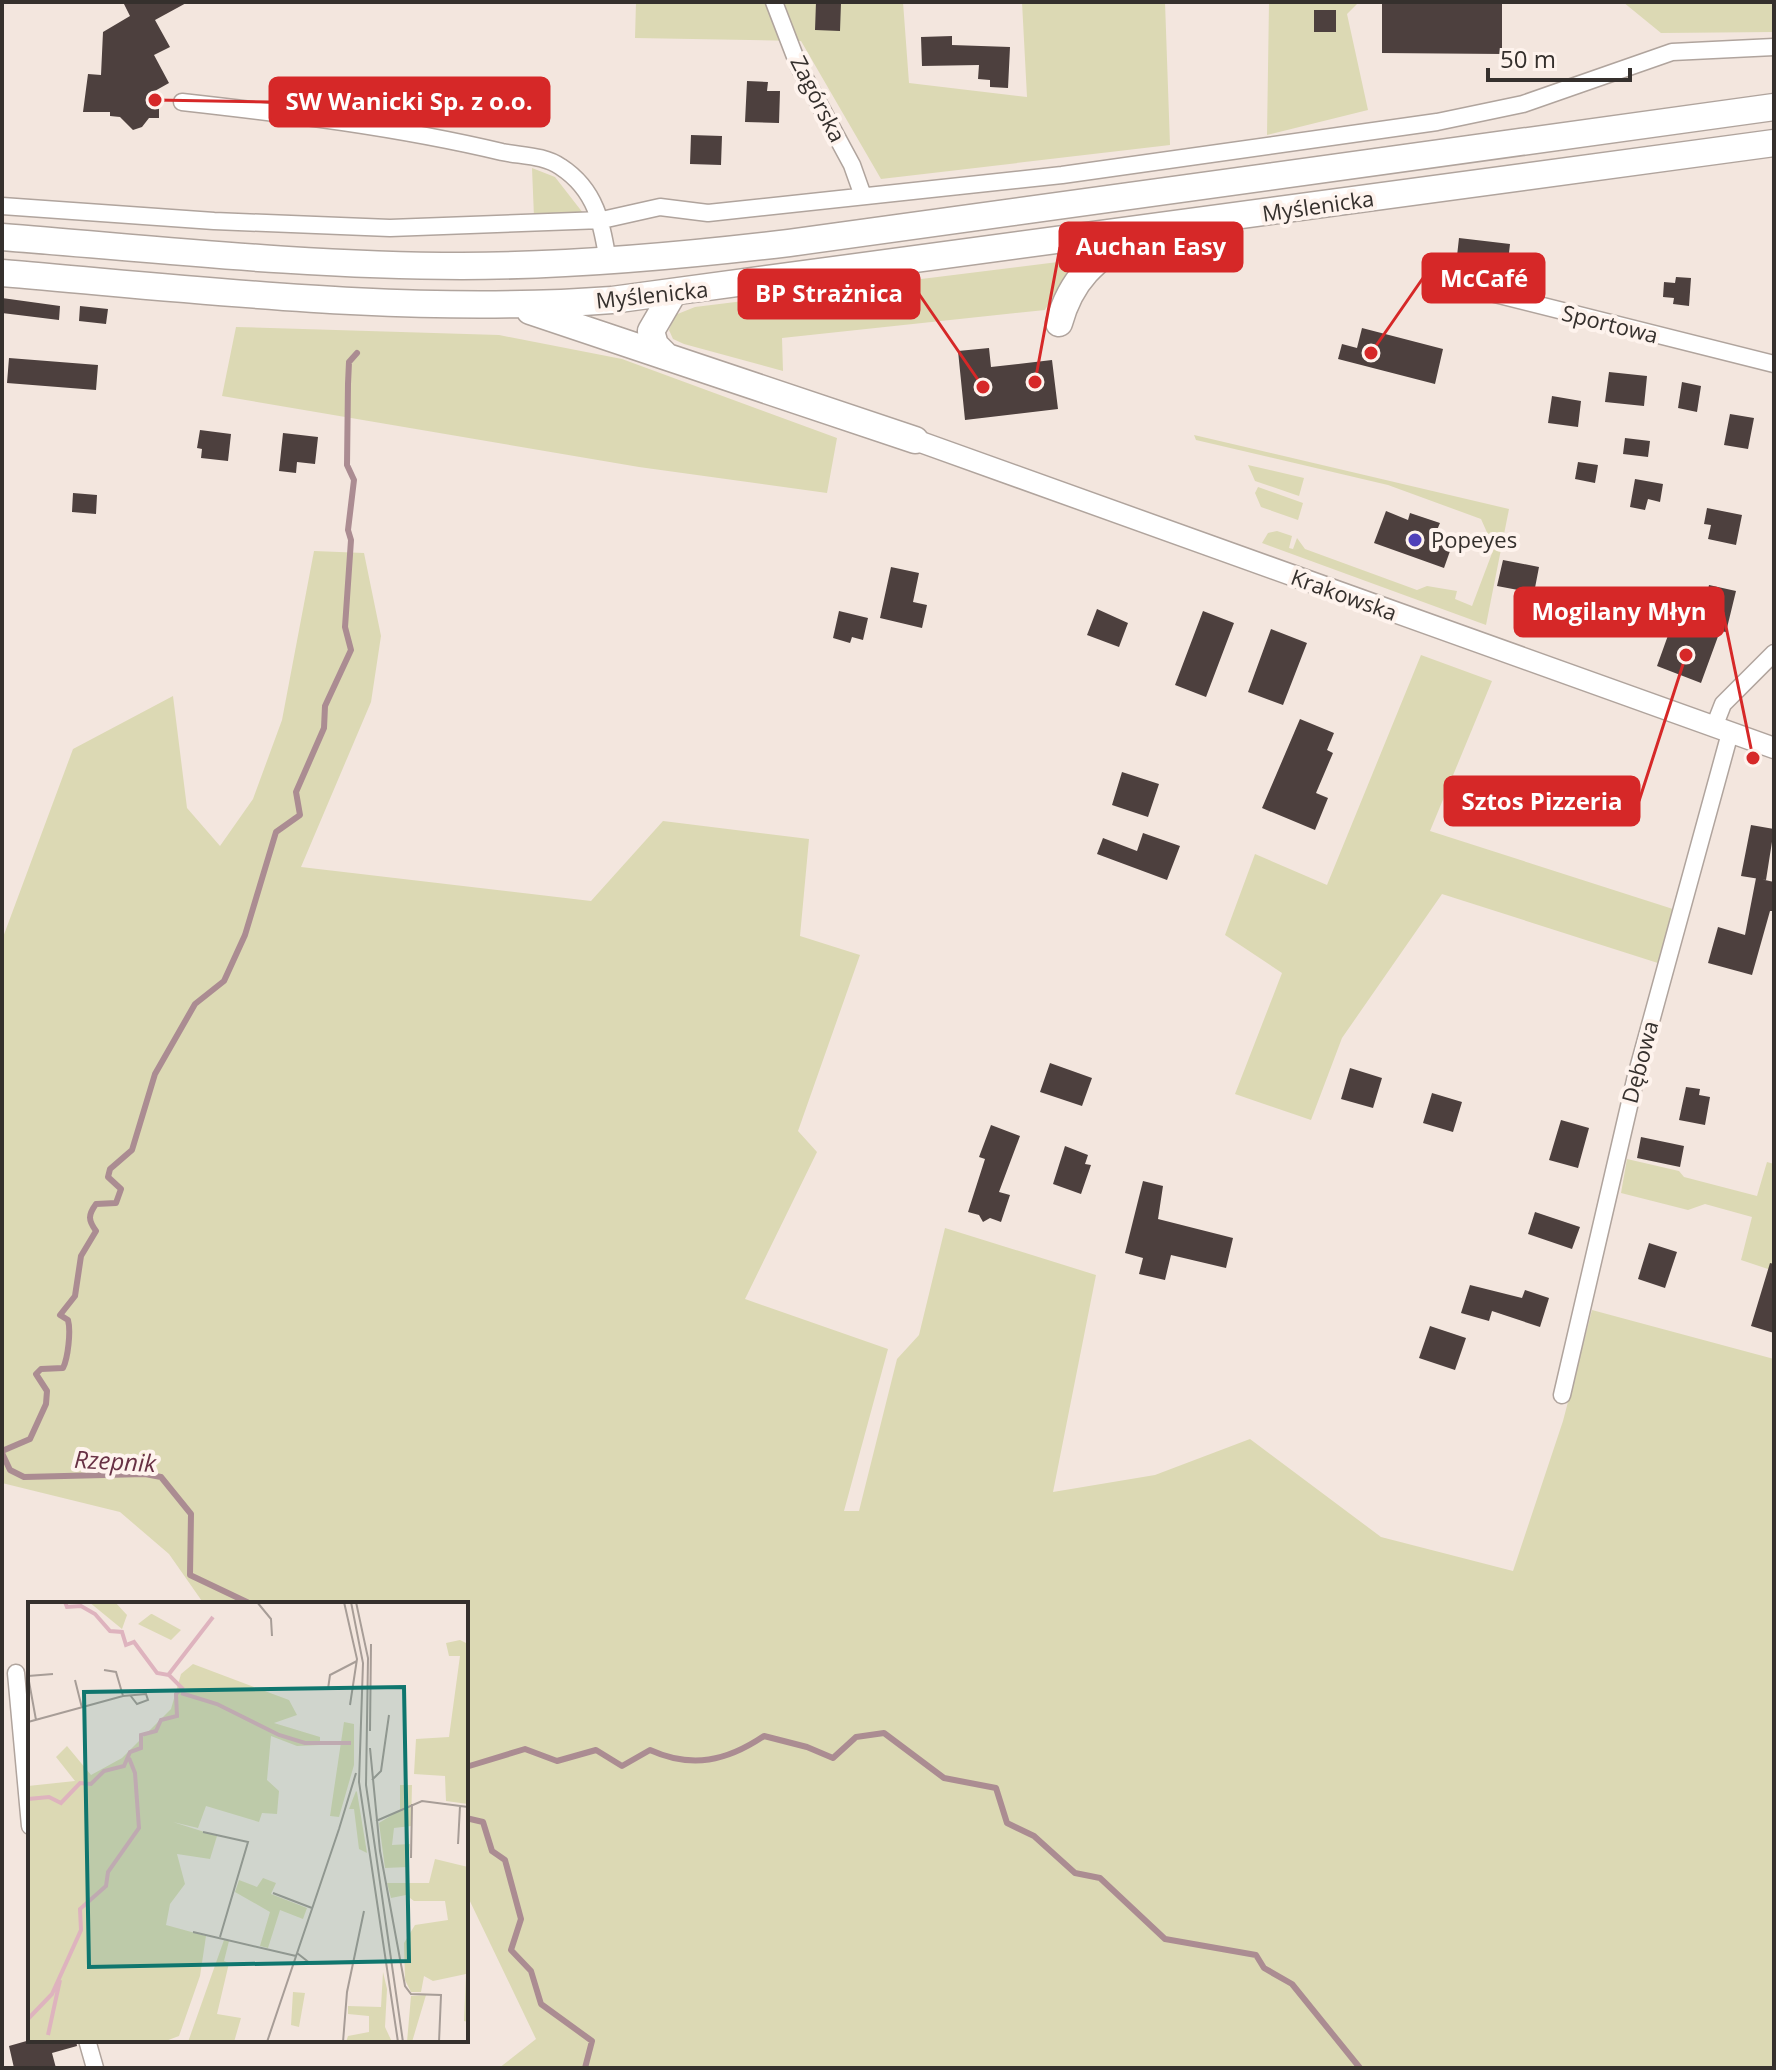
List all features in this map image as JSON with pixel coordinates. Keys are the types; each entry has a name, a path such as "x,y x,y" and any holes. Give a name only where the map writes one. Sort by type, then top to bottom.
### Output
{"highway":[{"name":"Myślenicka","path":"2,237 396,265 608,262 789,243 1774,107"},
{"name":"Myślenicka","path":"2,273 394,303 515,306 672,295 1774,143"},
{"path":"1059,323 1064,305 1090,264 1137,231"},
{"path":"665,355 655,345 651,331 672,295"},
{"path":"515,306 915,440"}],"street":[{"name":"Zagórska","path":"774,2 799,67 852,165 863,196"},
{"path":"2,206 214,221 390,228 602,220 649,208 708,213 1062,175 1437,122 1523,104 1672,52 1774,47"},
{"path":"182,102 410,133 545,159 571,175 595,204 602,220 608,262"},
{"name":"Sportowa","path":"1447,282 1774,364"},
{"name":"Krakowska","path":"915,440 1774,748"},
{"path":"1722,730 1723,704 1774,653"},
{"name":"Dębowa","path":"1562,1395 1636,1076 1722,730"},
{"path":"16,1673 28,1804"},
{"path":"88,2042 95,2068"}],"shaded area":[{"path":"636,2 903,2 909,83 1027,97 1022,2 1165,2 1170,145 881,179 801,41 635,38"},
{"path":"1269,2 1359,2 1347,14 1368,110 1267,135"},
{"path":"1623,2 1774,2 1774,32 1661,33"},
{"path":"532,168 555,177 583,213 534,217"},
{"path":"1074,260 1045,310 782,338 783,371 684,344 673,339 669,330 675,315 695,307"},
{"path":"236,327 499,335 622,359 837,438 827,493 639,467 222,396"},
{"path":"1194,435 1509,509 1486,625 1262,543 1268,533 1277,531 1292,536 1289,548 1293,549 1297,538 1305,549 1417,590 1427,586 1457,591 1455,599 1472,606 1494,548 1481,519 1388,485 1196,440"},
{"path":"1248,465 1304,478 1299,496 1255,481"},
{"path":"1258,487 1303,503 1298,520 1261,507 1255,493"},
{"path":"314,551 364,553 381,636 371,702 301,867 591,901 663,821 809,839 800,936 860,955 798,1131 817,1152 745,1299 888,1349 844,1511 859,1511 897,1359 919,1335 945,1228 1096,1275 1053,1492 1155,1475 1250,1439 1381,1537 1513,1571 1563,1421 1592,1310 1774,1359 1774,2068 499,2068 536,2039 468,1897 468,1602 203,1602 169,1554 120,1512 2,1483 2,940 73,749 173,696 187,808 220,846 253,799 282,720"},
{"path":"1421,655 1492,681 1430,831 1676,910 1661,964 1442,894 1342,1038 1311,1120 1235,1094 1282,973 1225,935 1255,854 1327,885"},
{"path":"1627,1159 1679,1171 1684,1177 1757,1196 1767,1162 1774,1164 1774,1271 1741,1260 1752,1217 1705,1204 1688,1210 1621,1193"}],"building":[{"path":"123,2 188,2 155,20 170,47 154,55 169,83 153,92 159,103 159,118 149,118 142,127 133,130 120,117 110,116 110,112 83,112 88,74 101,75 103,32 130,16"},
{"path":"816,2 841,3 840,31 815,30"},
{"path":"1382,2 1502,2 1502,54 1382,53"},
{"path":"1314,10 1336,10 1336,32 1314,32"},
{"path":"952,36 952,45 1010,47 1008,88 990,87 990,80 978,79 979,65 922,66 921,37"},
{"path":"747,81 768,82 767,91 780,91 779,123 745,122"},
{"path":"691,135 722,136 721,165 690,164"},
{"path":"1459,238 1510,244 1508,262 1488,260 1486,280 1460,274 1461,266 1456,265"},
{"path":"1676,277 1691,278 1689,306 1673,304 1674,298 1663,297 1664,282 1675,283"},
{"path":"2,298 60,306 59,320 2,313"},
{"path":"80,306 108,309 106,324 79,321"},
{"path":"1362,328 1443,349 1435,384 1338,359 1342,344 1357,348"},
{"path":"989,348 991,367 1052,360 1058,409 965,420 958,351"},
{"path":"9,358 98,365 96,390 7,383"},
{"path":"1609,372 1647,376 1644,406 1605,402"},
{"path":"1682,382 1701,386 1697,412 1678,408"},
{"path":"1552,396 1581,401 1578,427 1548,423"},
{"path":"1730,414 1754,418 1748,449 1724,445"},
{"path":"200,430 231,434 228,461 201,458 202,449 197,448"},
{"path":"283,433 318,437 315,464 297,462 296,473 279,471"},
{"path":"1625,438 1650,441 1648,457 1623,454"},
{"path":"1578,462 1598,465 1595,483 1575,479"},
{"path":"1635,479 1663,484 1660,502 1648,499 1645,510 1630,507"},
{"path":"73,493 97,495 96,514 72,512"},
{"path":"1707,508 1742,515 1736,545 1708,539 1711,525 1704,524"},
{"name":"Popeyes","path":"1386,511 1408,520 1410,513 1440,523 1437,530 1455,537 1444,568 1374,543"},
{"path":"1503,560 1539,567 1534,593 1497,586"},
{"path":"891,567 919,573 913,602 927,605 922,628 880,618"},
{"path":"1709,585 1736,591 1726,632 1720,631 1701,683 1657,666 1671,627 1697,637"},
{"path":"1097,609 1128,623 1119,647 1087,635"},
{"path":"839,611 868,618 863,640 852,637 850,643 833,638"},
{"path":"1203,611 1234,623 1206,697 1175,685"},
{"path":"1271,629 1307,643 1283,705 1248,692"},
{"path":"1300,719 1334,733 1327,750 1333,753 1316,793 1328,798 1315,830 1262,808"},
{"path":"1122,772 1159,784 1148,817 1112,805"},
{"path":"1751,825 1774,829 1766,880 1741,876"},
{"path":"1143,833 1180,846 1167,880 1097,854 1103,838 1137,851"},
{"path":"1756,878 1774,882 1774,911 1770,911 1752,975 1708,963 1718,927 1745,935"},
{"path":"1050,1063 1092,1078 1082,1106 1040,1092"},
{"path":"1350,1068 1382,1078 1373,1108 1341,1099"},
{"path":"1686,1087 1700,1089 1699,1095 1710,1097 1705,1125 1679,1120"},
{"path":"1432,1093 1462,1102 1453,1132 1423,1123"},
{"path":"1561,1120 1589,1128 1578,1168 1549,1160"},
{"path":"991,1125 1020,1136 999,1192 1010,1195 1001,1222 990,1218 983,1222 979,1215 968,1212 985,1159 979,1157"},
{"path":"1641,1137 1684,1146 1680,1167 1637,1158"},
{"path":"1065,1146 1088,1155 1085,1164 1091,1165 1081,1194 1053,1184"},
{"path":"1143,1181 1163,1186 1158,1219 1233,1238 1226,1268 1171,1255 1165,1280 1139,1274 1143,1258 1125,1253"},
{"path":"1535,1212 1580,1227 1572,1249 1528,1234"},
{"path":"1649,1243 1677,1252 1665,1288 1638,1279"},
{"path":"1770,1263 1774,1264 1774,1333 1751,1326"},
{"path":"1470,1285 1522,1298 1525,1290 1549,1298 1540,1327 1492,1311 1489,1321 1461,1313"},
{"path":"1430,1326 1466,1338 1455,1370 1419,1358"},
{"path":"28,2041 76,2042 77,2046 52,2053 56,2068 14,2068 9,2046"}],"waterway":[{"path":"2,1451 30,1439 46,1404 47,1391 36,1374 41,1369 63,1368 65,1364 69,1325 68,1320 60,1315 75,1296 81,1256 96,1231 90,1221 92,1211 96,1204 116,1203 121,1189 108,1177 110,1169 132,1150 155,1074 195,1004 224,981 245,935 276,832 300,815 296,792 324,728 325,706 351,650 345,627 351,540 348,530 354,480 347,465 348,384 349,362 357,353"},
{"name":"Rzepnik","path":"2,1453 10,1470 24,1477 145,1474 161,1477 191,1514 190,1575 247,1602"},
{"path":"468,1766 525,1749 557,1761 596,1750 622,1766 650,1750 680,1759 709,1760 750,1745 764,1736 807,1747 833,1758 856,1737 884,1733 944,1778 996,1788 1007,1823 1034,1836 1075,1873 1100,1878 1165,1939 1256,1955 1264,1968 1292,1984 1360,2068"},
{"name":"Rzepnik","path":"468,1818 483,1822 492,1851 505,1860 521,1919 511,1950 531,1971 541,2004 592,2041 585,2068"}],"place":[{"name":"SW Wanicki Sp. z o.o.","path":"155,100"},
{"name":"McCafé","path":"1371,353"},
{"name":"Auchan Easy","path":"1035,382"},
{"name":"BP Strażnica","path":"983,387"},
{"name":"Popeyes","path":"1415,540"},
{"name":"Sztos Pizzeria","path":"1686,655"},
{"name":"Mogilany Młyn","path":"1753,758"}]}
